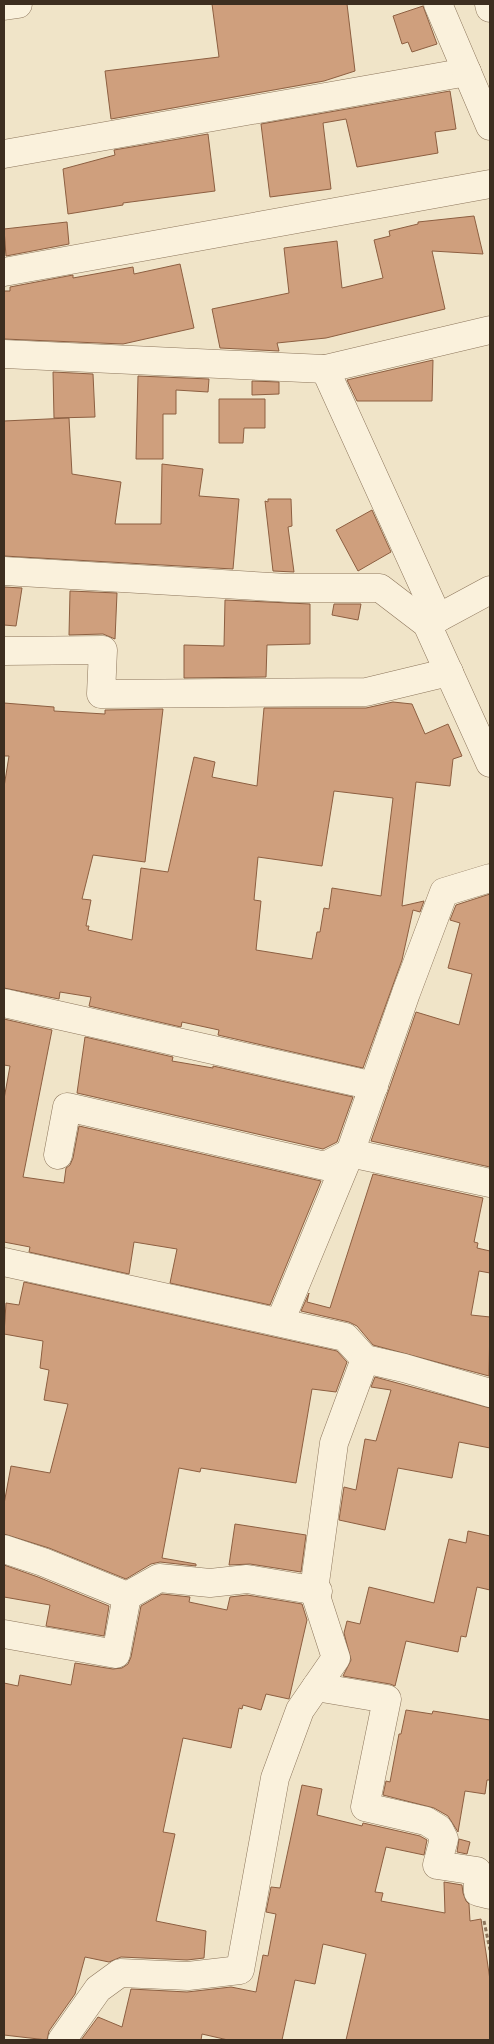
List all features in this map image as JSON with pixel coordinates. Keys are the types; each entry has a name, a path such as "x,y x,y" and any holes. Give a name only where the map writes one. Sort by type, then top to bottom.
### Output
{"street":[{"path":"4,6 18,4"},
{"path":"438,4 490,126"},
{"path":"489,4 490,8"},
{"path":"4,154 467,72"},
{"path":"4,272 490,184"},
{"path":"4,354 325,368 490,330"},
{"path":"325,368 432,621 449,672 490,763"},
{"path":"4,571 288,588 380,588 432,621"},
{"path":"432,621 490,590"},
{"path":"4,651 103,650 101,694 366,692 449,672"},
{"path":"280,1322 350,1153 406,993 444,892 490,878"},
{"path":"4,1003 374,1086"},
{"path":"58,1155 66,1107 325,1166 350,1153 490,1183"},
{"path":"4,1262 345,1336 365,1359 404,1368 490,1393"},
{"path":"62,2040 98,1989 120,1973 188,1976 240,1970 276,1778 300,1710 336,1658 316,1591 334,1443 365,1359"},
{"path":"4,1549 43,1562 127,1596"},
{"path":"4,1634 116,1654 127,1596 158,1578 210,1583 247,1579 316,1591"},
{"path":"316,1687 387,1699 365,1807 426,1821 438,1829 444,1839 437,1865 477,1871 478,1892 490,1895"}],"building":[{"path":"212,4 347,4 355,71 324,81 111,119 105,71 219,57"},
{"path":"423,6 437,44 412,52 408,42 402,44 393,16"},
{"path":"450,91 456,129 435,132 438,153 357,167 346,119 323,123 331,189 270,197 261,124"},
{"path":"208,134 215,191 123,203 123,205 68,214 63,169 115,155 114,150"},
{"path":"474,216 483,254 432,251 445,309 326,338 277,343 279,351 220,348 212,309 289,293 284,248 337,241 342,288 383,278 374,240 390,236 389,231 418,224 418,222"},
{"path":"67,222 69,244 6,256 4,229"},
{"path":"180,264 194,328 123,344 4,339 4,291 10,291 10,287 73,275 73,278 133,267 134,274"},
{"path":"433,360 432,401 357,401 347,380"},
{"path":"53,372 93,374 95,417 54,418"},
{"path":"138,376 209,379 208,392 176,390 176,414 163,414 163,459 136,459"},
{"path":"252,381 279,382 279,394 252,395"},
{"path":"219,399 265,399 265,428 244,428 243,443 219,443"},
{"path":"69,418 72,474 121,482 115,524 161,524 162,464 203,469 199,496 239,499 233,569 4,556 4,421"},
{"path":"268,499 291,499 292,526 288,527 294,572 273,571 265,501 268,502"},
{"path":"372,510 391,552 358,571 336,530"},
{"path":"4,587 22,588 16,626 4,625"},
{"path":"70,591 117,593 115,639 103,634 69,635"},
{"path":"225,600 310,604 310,644 267,645 266,677 184,678 184,645 224,646"},
{"path":"334,604 361,604 358,620 332,615"},
{"path":"393,702 412,704 425,734 448,724 462,756 453,759 450,786 416,782 402,906 424,901 420,912 413,910 402,960 363,1068 218,1035 219,1030 182,1022 181,1027 89,1006 91,997 60,992 59,999 4,988 4,787 9,756 4,756 4,703 54,707 54,711 105,714 105,710 163,709 145,862 93,855 82,899 91,900 86,926 89,926 88,930 132,940 141,868 168,872 194,757 215,762 212,777 257,786 264,708 366,708","holes":["334,791 393,798 381,896 332,888 329,909 324,908 320,932 317,932 312,959 256,950 261,901 254,900 258,857 322,866"]},
{"path":"490,894 490,1167 371,1141 416,1012 459,1025 472,974 448,968 460,923 450,920 456,905"},
{"path":"4,1019 52,1030 23,1177 64,1183 66,1168 70,1165 73,1158 79,1126 321,1181 270,1305 170,1283 177,1249 134,1242 129,1274 29,1252 30,1247 4,1242 4,1099 10,1066 4,1065"},
{"path":"85,1037 173,1057 172,1061 213,1068 213,1066 353,1097 337,1142 323,1149 77,1093"},
{"path":"373,1174 483,1198 474,1242 478,1243 477,1248 490,1251 490,1273 479,1271 471,1315 490,1317 489,1376 373,1345 357,1326 349,1322 301,1311 309,1293 307,1302 330,1308"},
{"path":"24,1282 337,1351 347,1362 336,1392 312,1389 296,1483 201,1468 200,1472 179,1468 162,1558 196,1564 196,1566 160,1562 151,1564 126,1579 49,1548 4,1534 4,1504 11,1466 50,1473 68,1404 44,1400 49,1370 40,1368 43,1341 4,1334 6,1303 19,1305"},
{"path":"375,1377 490,1408 490,1448 459,1442 452,1478 398,1468 385,1530 339,1520 344,1487 356,1490 365,1439 376,1441 391,1390 371,1387"},
{"path":"235,1524 306,1535 301,1572 250,1564 229,1565"},
{"path":"468,1531 490,1536 490,1590 477,1587 466,1637 461,1636 458,1652 406,1641 395,1686 343,1676 351,1660 344,1633 347,1621 360,1624 369,1587 434,1603 449,1539 466,1543"},
{"path":"4,1565 109,1606 104,1636 46,1626 50,1605 4,1597"},
{"path":"162,1594 190,1597 189,1602 227,1610 230,1597 247,1595 302,1604 307,1620 289,1699 266,1694 261,1710 243,1705 242,1709 239,1708 231,1748 183,1738 163,1832 175,1834 156,1921 206,1931 204,1958 187,1960 121,1957 109,1962 85,1957 75,1994 49,2031 47,2040 4,2035 4,1683 18,1686 20,1675 71,1685 75,1663 113,1669 122,1668 128,1664 131,1657 141,1606"},
{"path":"406,1710 432,1714 433,1711 490,1720 490,1780 487,1780 485,1794 465,1791 458,1832 448,1816 434,1808 383,1795 386,1781 390,1782 399,1734 401,1734"},
{"path":"302,1785 322,1789 317,1815 362,1826 363,1823 420,1836 427,1840 424,1855 386,1847 375,1892 383,1893 381,1901 445,1913 444,1882 462,1885 463,1893 469,1904 470,1921 481,1919 490,1980 490,2040 346,2040 366,1954 323,1944 315,1984 295,1980 282,2040 228,2040 202,2034 201,2040 81,2040 98,2017 122,2027 131,1989 187,1992 231,1987 256,1992 263,1955 268,1956 276,1914 266,1912 271,1887 280,1888"},
{"path":"459,1839 470,1842 467,1854 457,1852"}]}
